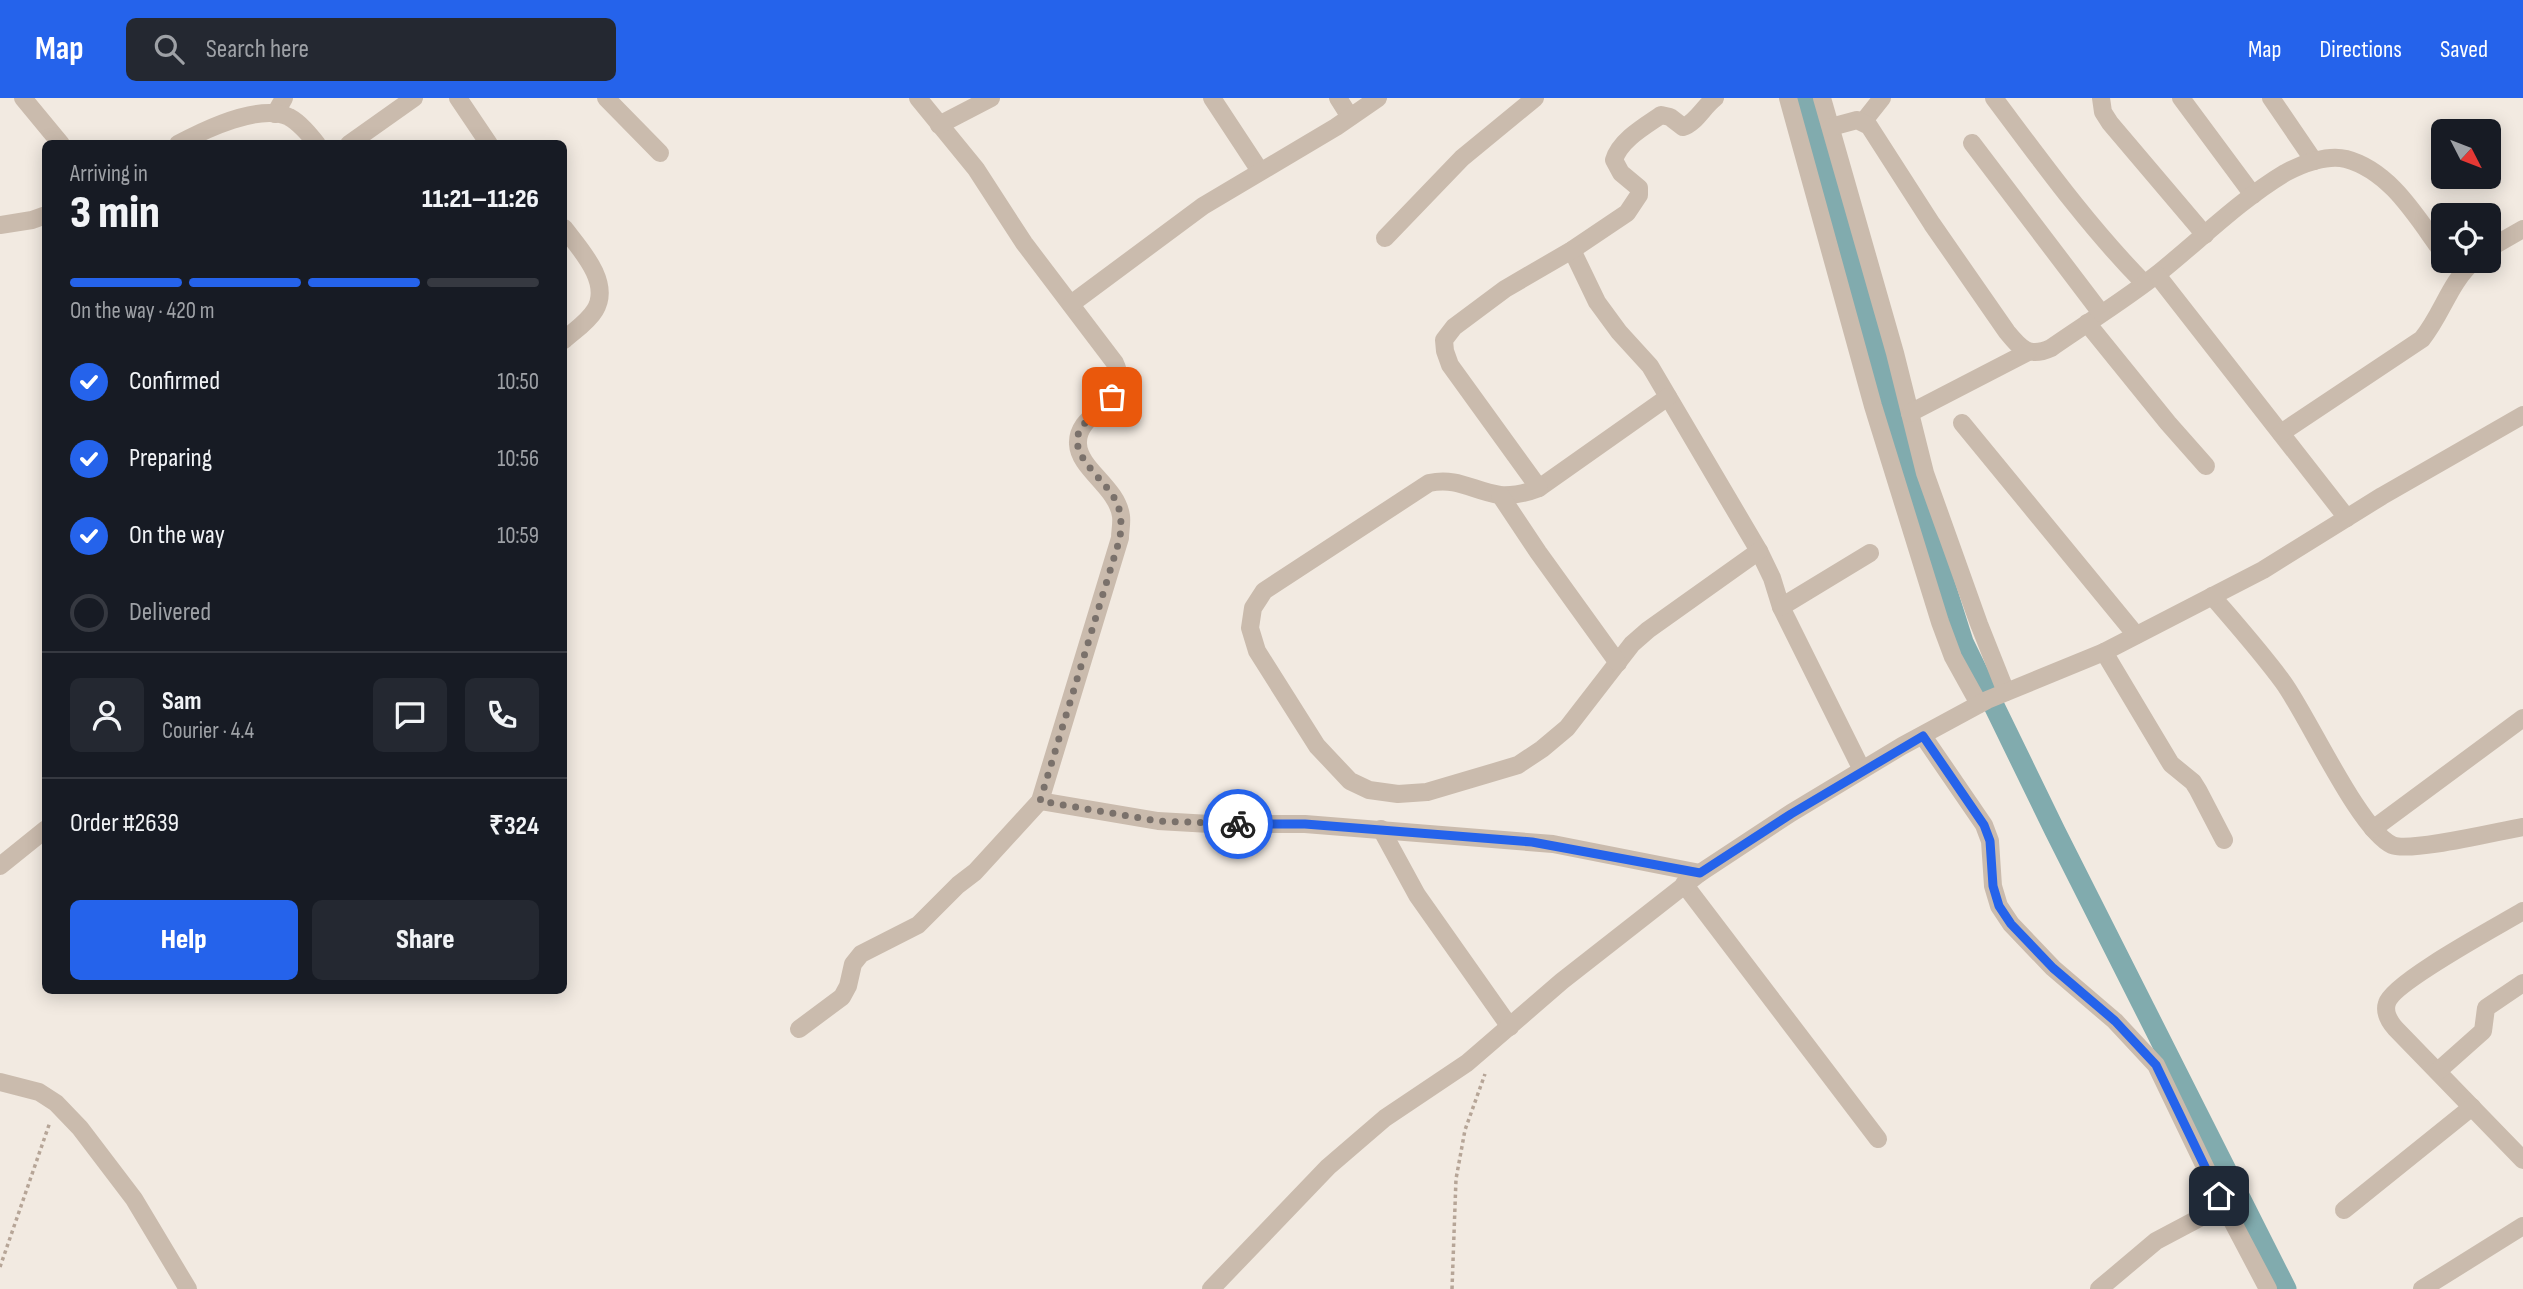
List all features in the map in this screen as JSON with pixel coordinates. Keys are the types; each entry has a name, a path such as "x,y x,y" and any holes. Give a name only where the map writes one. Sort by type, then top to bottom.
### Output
{"street":[{"path":"23,98 58,140"},
{"path":"275,114 284,98"},
{"path":"458,98 486,140"},
{"path":"606,98 660,153"},
{"path":"799,1029 842,997 848,986 853,964 861,954 918,925 958,885 975,873 1040,801 1120,538 1122,518 1111,492 1083,458 1077,446 1079,433 1112,397 1120,383 1120,373 1024,243 976,169 918,98"},
{"path":"939,125 991,98"},
{"path":"1212,98 1260,171"},
{"path":"1338,98 1350,117"},
{"path":"1071,304 1203,206 1378,98"},
{"path":"1385,238 1462,158 1535,98"},
{"path":"1539,488 1450,365 1444,351 1444,340 1454,327 1505,289 1572,250 1627,213 1639,195 1639,188 1615,165 1616,153 1661,115 1670,117 1683,127 1689,125 1700,111 1716,98"},
{"path":"1788,98 1873,406 1940,622 1953,657 1993,698"},
{"path":"1822,98 1910,413 1924,473 1979,624 1993,698"},
{"path":"1863,122 1882,98"},
{"path":"1994,98 2108,246 2150,279 2281,433 2347,518"},
{"path":"2101,98 2103,112 2110,123 2205,235"},
{"path":"2181,98 2253,195"},
{"path":"2271,98 2314,161"},
{"path":"355,140 412,99"},
{"path":"186,140 239,119 265,113 287,116 304,128 314,140"},
{"path":"1831,127 1857,120 1869,126 1932,224 2007,332 2018,346 2028,352 2040,353 2051,348 2150,279 2253,195 2287,172 2314,161 2344,158 2371,170 2394,188 2431,237"},
{"path":"1972,143 2168,424 2206,466"},
{"path":"0,225 42,216"},
{"path":"2501,242 2523,229"},
{"path":"567,232 590,264 598,283 600,299 595,310 567,337"},
{"path":"1572,250 1597,303 1650,366 1759,551 1772,578 1781,607 1863,770"},
{"path":"2281,433 2422,339 2436,321 2452,273"},
{"path":"1910,413 2028,352"},
{"path":"1668,397 1539,488 1521,494 1500,495 1444,480 1429,483 1264,591 1253,608 1250,628 1257,651 1317,746 1350,781 1369,790 1398,794 1427,792 1518,765 1542,749 1567,728 1632,644 1759,551"},
{"path":"1211,1289 1328,1167 1384,1118 1466,1062 1562,981 1700,873 1791,814 1923,736 1993,698 2104,652 2263,570 2523,415"},
{"path":"1962,423 2136,635"},
{"path":"1500,495 1618,663"},
{"path":"1781,607 1870,553"},
{"path":"2212,596 2285,684 2373,829 2394,846 2413,846 2523,827"},
{"path":"2104,652 2171,764 2193,782 2224,840"},
{"path":"2373,829 2523,718"},
{"path":"1923,736 1984,825 1990,841 1993,886 1999,906 2011,924 2053,968 2115,1021 2156,1065 2268,1289"},
{"path":"1040,801 1158,821 1305,824 1553,844 1700,873"},
{"path":"1381,830 1417,895 1503,1033"},
{"path":"0,866 42,832"},
{"path":"1684,884 1878,1139"},
{"path":"2523,911 2465,944 2402,985 2387,1001 2386,1010 2388,1019 2395,1028 2523,1160"},
{"path":"2438,1071 2483,1031 2486,1008 2523,983"},
{"path":"0,1082 39,1092 56,1103 79,1128 134,1199 188,1289"},
{"path":"2344,1210 2472,1107"},
{"path":"2099,1289 2156,1241 2224,1205"},
{"path":"2422,1289 2523,1226"}],"path":[{"path":"1452,1289 1457,1180 1465,1130 1503,1033"},
{"path":"0,1267 56,1103"}],"waterway":[{"path":"1804,98 1845,234 1919,503 1963,642 2055,831 2286,1289"}],"way so far":[{"path":"1112,397 1079,433 1077,446 1118,504 1122,518 1120,538 1040,801 1158,821 1238,824"}],"route":[{"path":"1238,824 1305,824 1490,837 1553,844 1700,873 1791,814 1923,736 1984,825 1990,841 1993,886 1999,906 2011,924 2053,968 2115,1021 2156,1065 2219,1196"}]}
